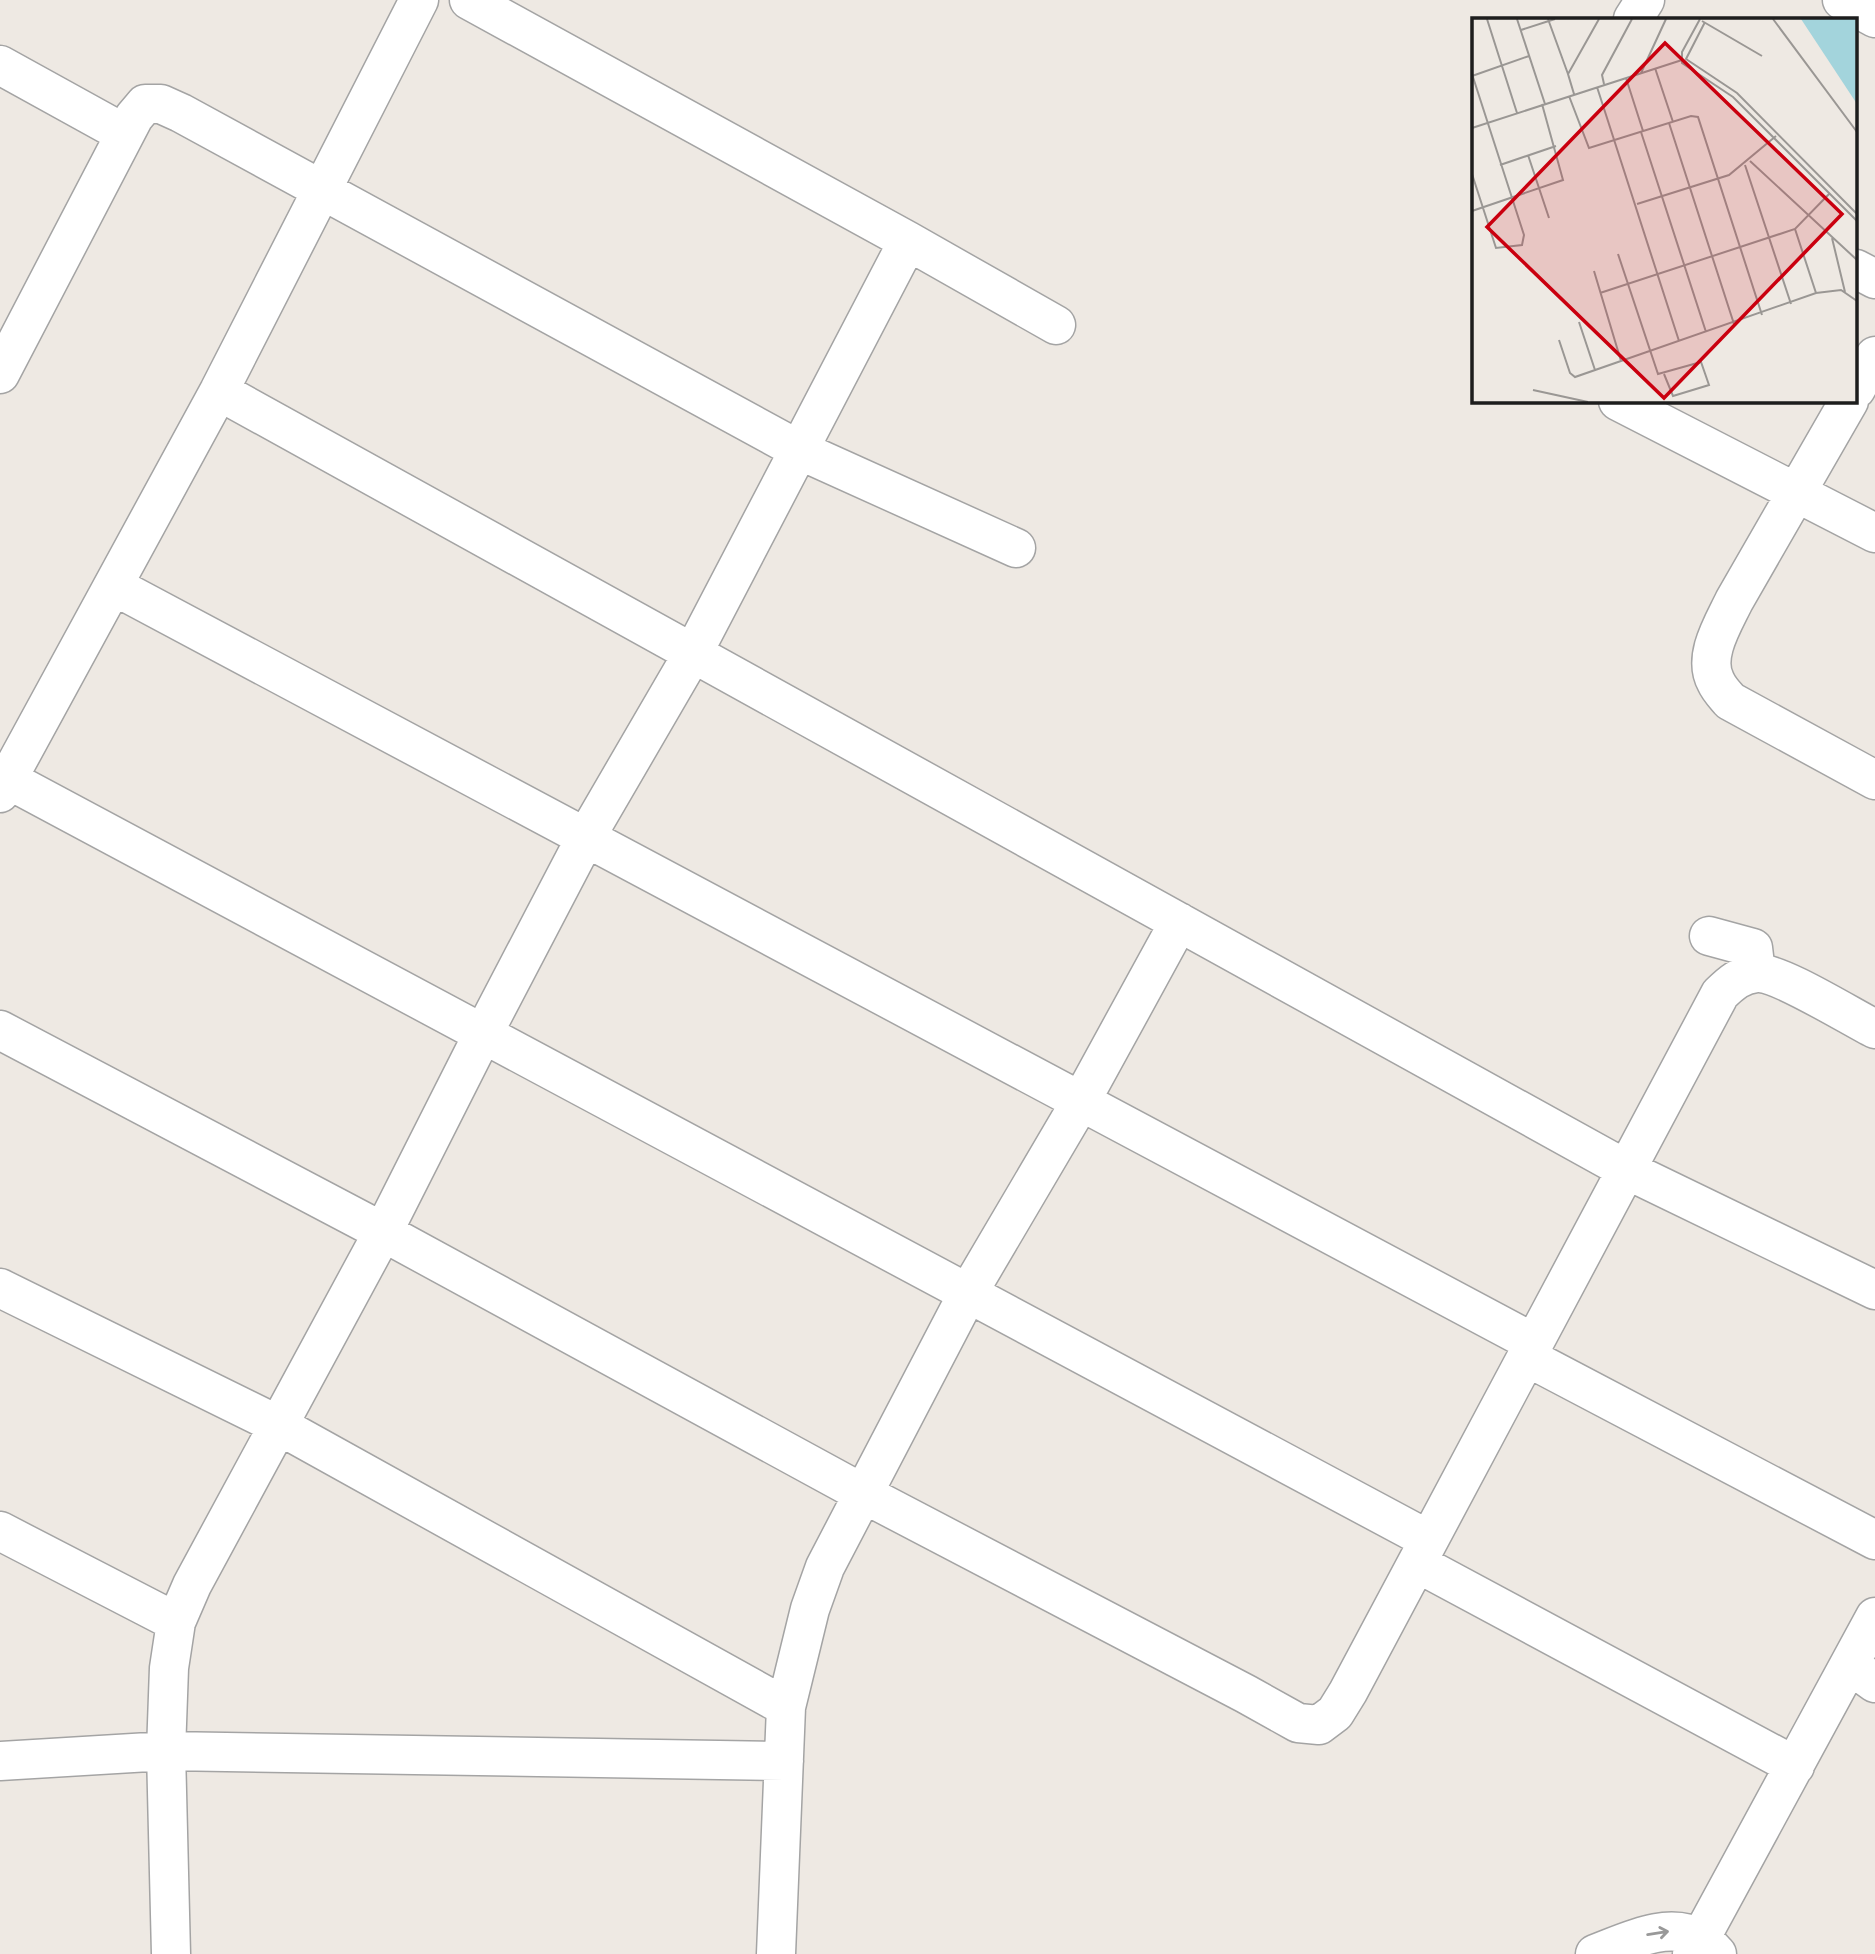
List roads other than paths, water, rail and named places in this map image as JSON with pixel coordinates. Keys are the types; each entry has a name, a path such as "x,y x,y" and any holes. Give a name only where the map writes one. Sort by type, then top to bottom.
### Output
{"street":[{"path":"419,0 219,391 4,786 482,1034 968,1293 1794,1766"},
{"path":"469,0 1056,325"},
{"path":"1634,18 1645,0"},
{"path":"1842,0 1875,18"},
{"path":"0,65 125,134"},
{"path":"0,374 134,117 145,104 161,104 799,450 1016,548"},
{"path":"171,1954 166,1751 169,1668 176,1622 192,1584 383,1232 482,1034 586,837 693,653 908,241"},
{"path":"1857,270 1875,279"},
{"path":"1857,387 1875,356"},
{"path":"219,391 1627,1170 1875,1290"},
{"path":"1620,402 1875,533"},
{"path":"1848,402 1734,601 1719,632 1711,661 1714,681 1730,701 1875,780"},
{"path":"114,586 1081,1101 1875,1540"},
{"path":"775,1954 786,1707 810,1609 825,1567 968,1293 1081,1101 1179,922"},
{"path":"1709,936 1753,948 1756,973"},
{"path":"0,1030 383,1232 862,1493 1298,1723 1319,1725 1335,1713 1720,994 1735,979 1756,973 1776,977 1875,1029"},
{"path":"0,1288 278,1425 786,1707"},
{"path":"0,1531 176,1622"},
{"path":"1595,1954 1646,1935 1676,1931 1703,1949 1794,1766 1862,1674 1875,1616"},
{"path":"0,1761 166,1751 784,1761"}]}
